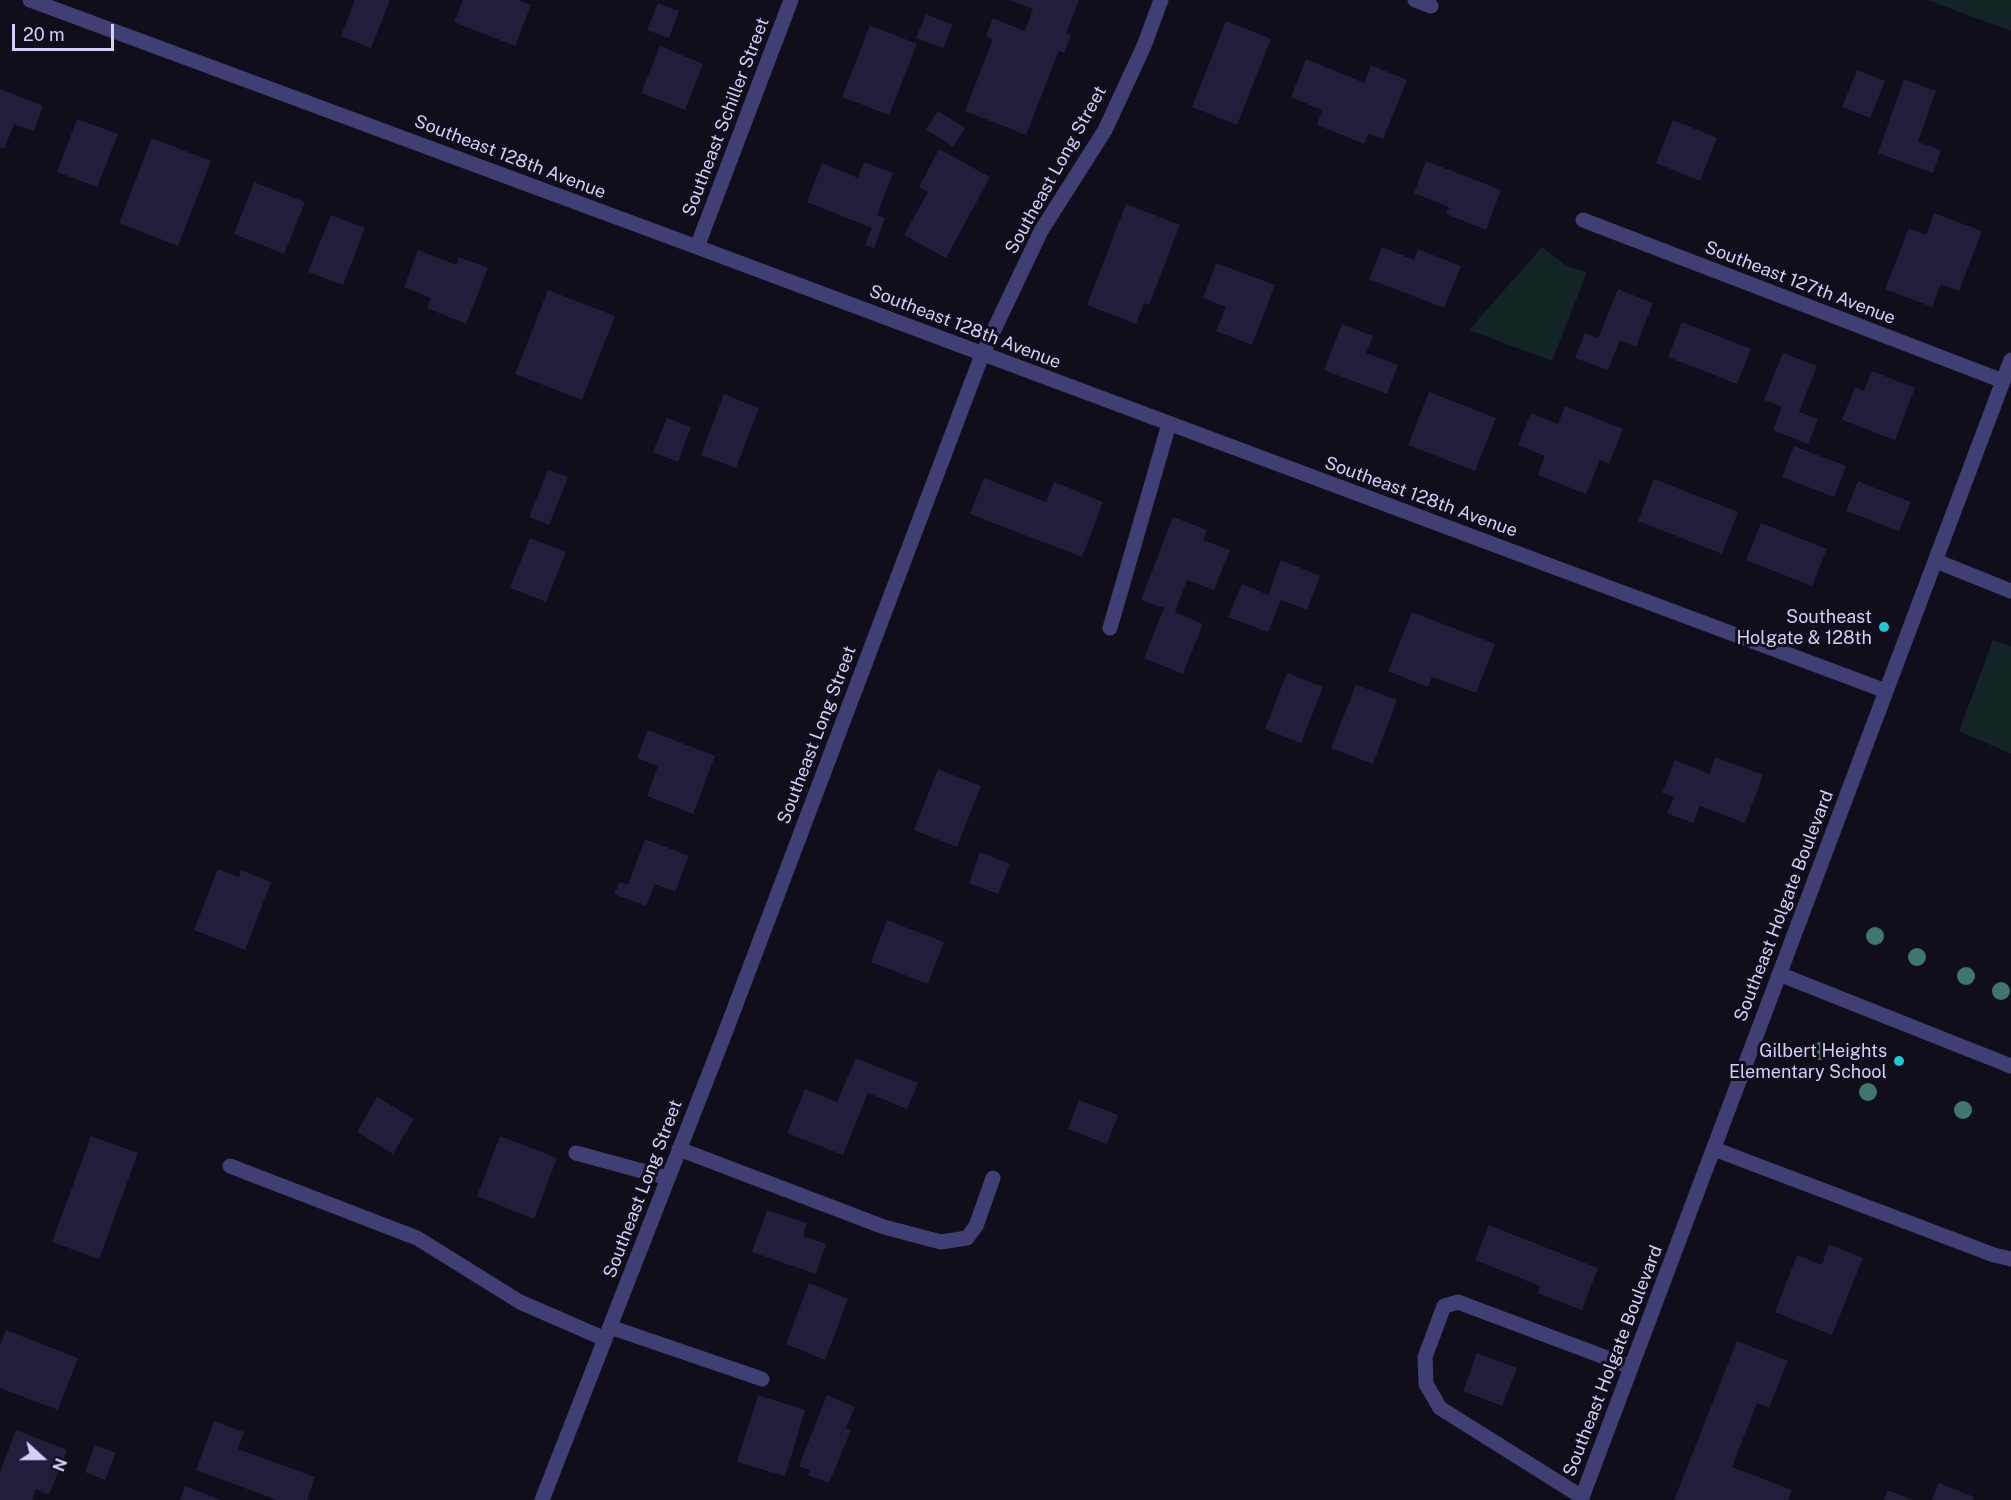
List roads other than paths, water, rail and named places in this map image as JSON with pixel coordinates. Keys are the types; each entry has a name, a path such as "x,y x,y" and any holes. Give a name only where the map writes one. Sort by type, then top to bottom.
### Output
{"street":[{"name":"Southeast 128th Avenue","path":"30,0 1886,691"},
{"name":"Southeast Schiller Street","path":"698,247 790,0"},
{"name":"Southeast Long Street","path":"542,1500 725,1034 982,355 1041,231 1105,130 1144,46 1161,0"},
{"path":"1415,0 1431,6"},
{"name":"Southeast 127th Avenue","path":"1583,220 2003,381"},
{"name":"Southeast Holgate Boulevard","path":"1582,1498 2011,360"},
{"path":"1110,628 1169,424"},
{"path":"1936,561 2011,591"},
{"path":"1779,974 2011,1066"},
{"path":"679,1149 884,1227 941,1242 967,1238 976,1226 993,1178"},
{"path":"1714,1149 1995,1256 2011,1259"},
{"path":"576,1153 668,1178"},
{"path":"230,1166 417,1238 520,1302 607,1333 762,1379"},
{"path":"1582,1498 1440,1408 1426,1384 1425,1357 1440,1316 1444,1306 1458,1302 1631,1367"}],"place":[{"name":"Southeast Holgate & 128th","path":"1884,627"},
{"name":"Gilbert Heights Elementary School","path":"1899,1061"}]}
